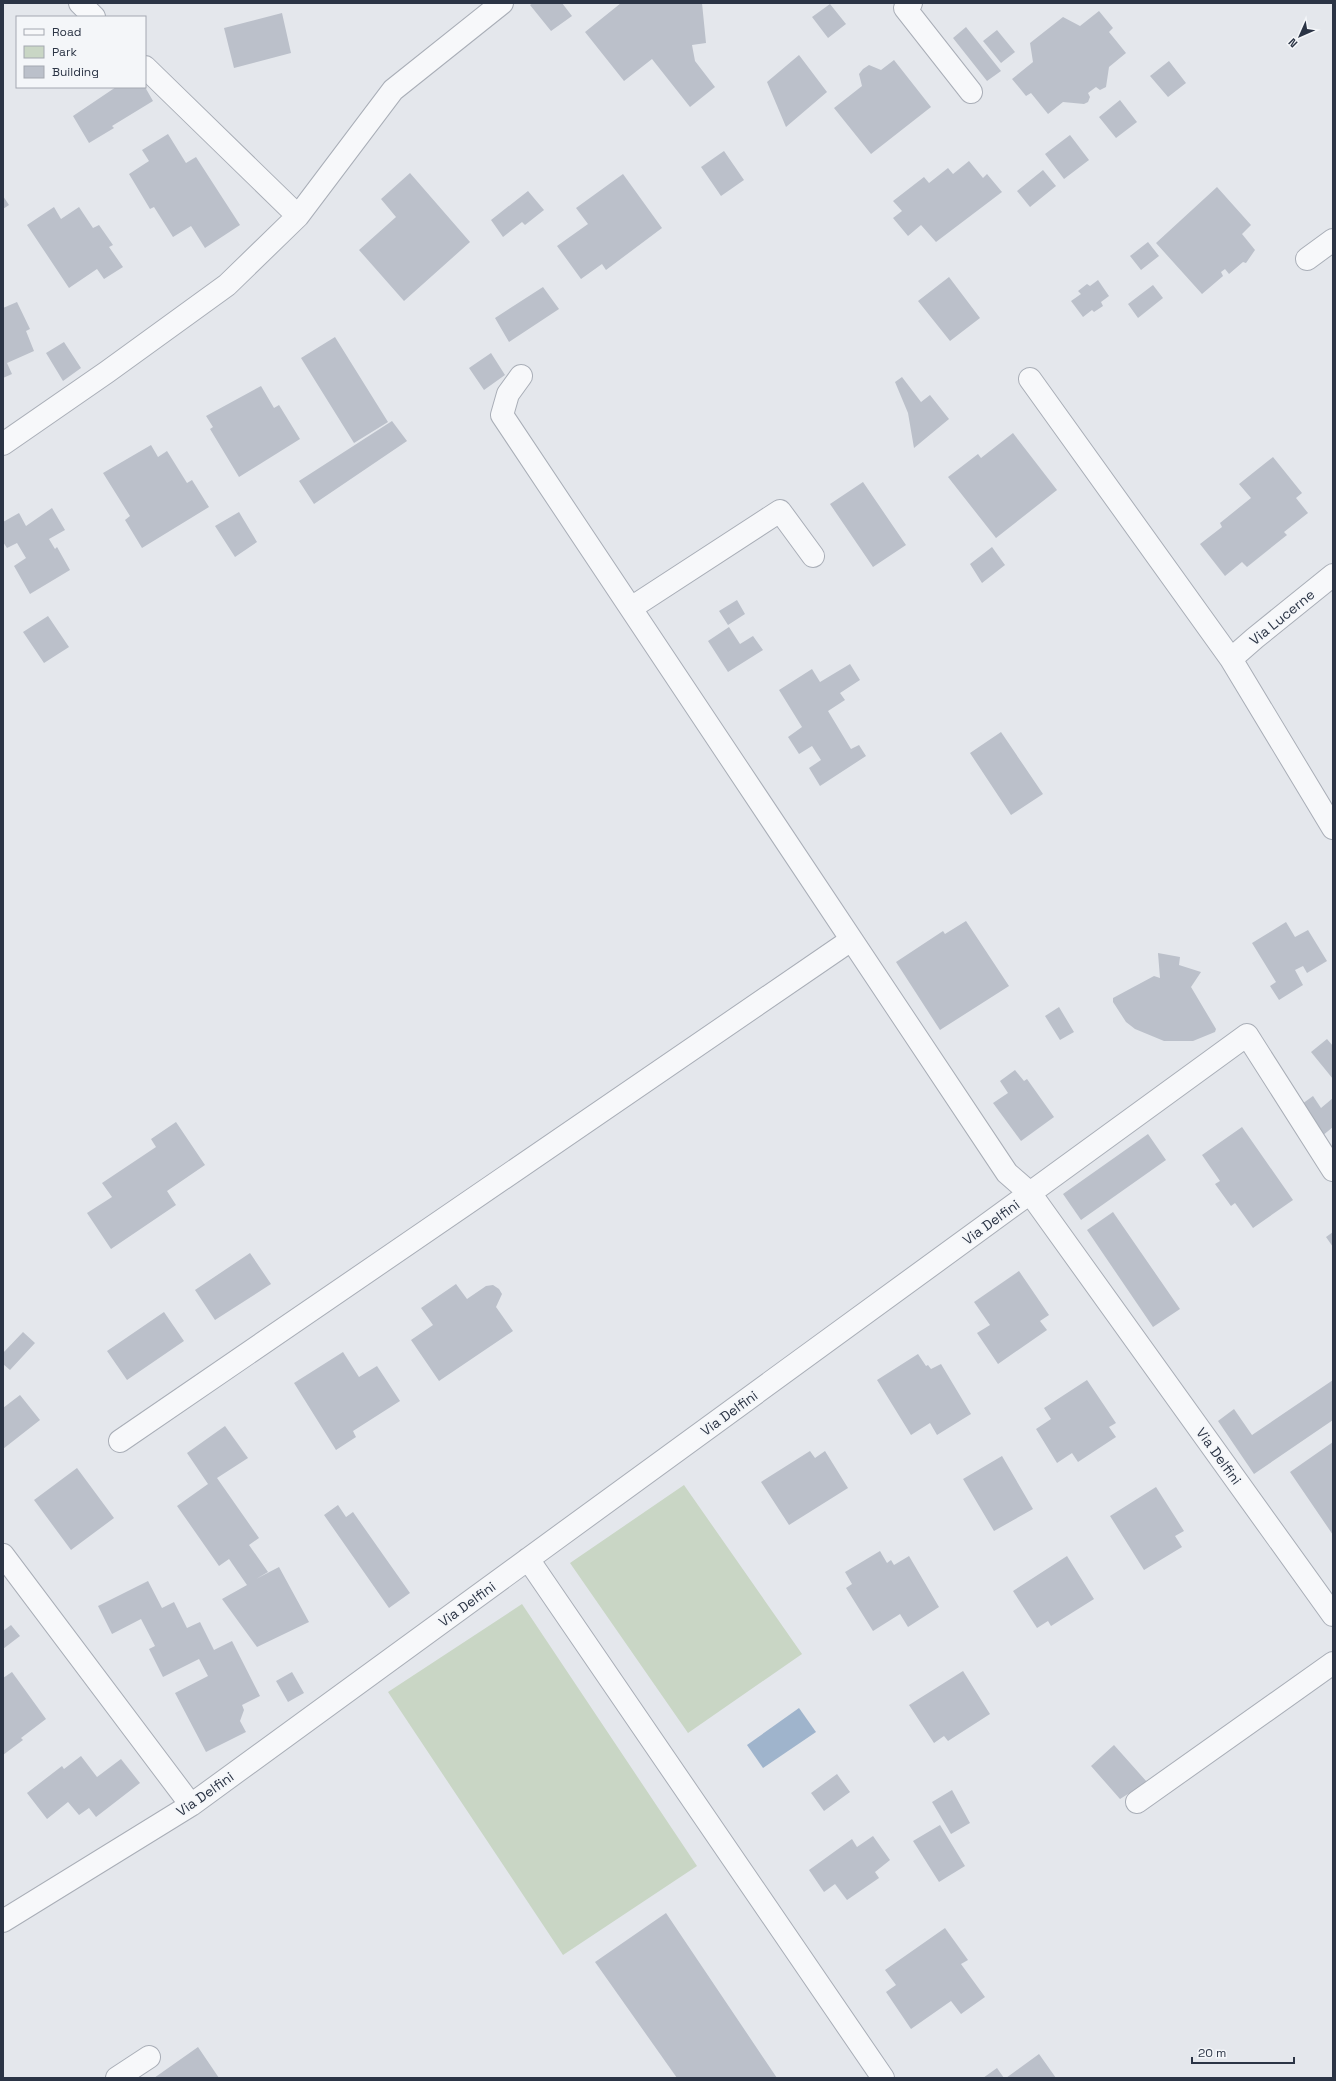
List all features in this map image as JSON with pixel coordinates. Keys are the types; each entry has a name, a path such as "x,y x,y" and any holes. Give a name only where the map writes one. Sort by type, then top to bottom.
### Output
{"street":[{"path":"80,3 93,16"},
{"path":"3,444 107,372 228,285 298,216 393,90 502,3"},
{"path":"911,3 905,8 971,92"},
{"path":"146,68 298,216"},
{"path":"1307,259 1333,240"},
{"path":"521,376 508,394 502,415 1007,1173 1030,1193 1247,1035 1333,1170"},
{"path":"1030,378 1231,659 1333,828"},
{"path":"631,608 780,511 813,556"},
{"name":"Via Lucerne","path":"1231,659 1333,575"},
{"path":"120,1441 851,940"},
{"name":"Via Delfini","path":"3,1921 190,1805 1030,1193 1332,1612"},
{"path":"3,1555 190,1805"},
{"path":"528,1559 883,2078"},
{"path":"1137,1802 1333,1663"},
{"path":"117,2078 149,2057"}],"green space":[{"path":"684,1485 802,1654 688,1733 570,1563"},
{"path":"522,1604 697,1866 563,1955 388,1692"}],"water":[{"path":"799,1708 816,1732 763,1768 747,1745"}],"building":[{"path":"533,3 562,3 572,16 551,31 530,5"},
{"path":"621,3 702,3 706,43 692,45 695,61 715,87 690,107 652,59 624,81 585,32"},
{"path":"830,4 846,24 828,38 812,17"},
{"path":"1099,11 1113,28 1109,32 1126,53 1109,67 1106,87 1100,90 1096,87 1088,93 1090,97 1088,102 1084,104 1063,102 1048,114 1031,93 1026,96 1012,79 1033,62 1030,43 1063,17 1080,26"},
{"path":"282,13 291,53 234,68 224,28"},
{"path":"966,27 1001,71 987,81 953,38"},
{"path":"997,30 1015,52 1001,63 983,41"},
{"path":"799,55 827,92 786,127 767,82"},
{"path":"894,60 931,107 871,154 834,108 862,86 859,74 863,69 869,65 881,70"},
{"path":"1169,61 1186,83 1168,97 1150,76"},
{"path":"115,88 146,88 153,101 112,126 114,128 89,143 73,116"},
{"path":"1120,100 1137,122 1116,138 1099,117"},
{"path":"168,134 186,163 196,157 240,225 205,248 191,226 173,237 154,207 150,209 129,174 149,161 142,150"},
{"path":"1070,135 1089,160 1064,179 1045,154"},
{"path":"724,151 744,180 721,196 701,167"},
{"path":"969,161 983,178 987,174 1002,192 936,242 921,225 908,236 893,218 902,211 893,201 924,177 929,183 948,168 953,174"},
{"path":"1043,170 1056,186 1030,207 1017,191"},
{"path":"410,173 470,242 404,301 359,250 396,217 381,199"},
{"path":"623,174 662,228 606,270 602,264 581,279 557,246 588,224 576,208"},
{"path":"1217,187 1251,225 1242,234 1255,250 1246,263 1243,262 1229,274 1225,269 1221,272 1223,276 1202,294 1156,243"},
{"path":"528,191 544,210 525,225 522,222 503,237 491,220"},
{"path":"3,196 9,205 3,209"},
{"path":"54,207 61,219 79,207 93,228 99,225 113,245 109,247 123,267 104,279 97,269 69,288 27,225"},
{"path":"1148,242 1159,256 1141,270 1130,256"},
{"path":"949,277 980,318 950,341 918,301"},
{"path":"1098,280 1109,296 1101,302 1103,306 1094,312 1092,310 1083,317 1071,301 1081,294 1078,291 1087,284 1090,286"},
{"path":"1153,285 1163,298 1138,318 1128,304"},
{"path":"543,287 559,309 509,342 495,318"},
{"path":"17,302 30,329 26,331 34,351 7,363 12,374 3,378 3,308"},
{"path":"335,337 388,422 354,443 301,358"},
{"path":"64,342 81,368 63,381 46,353"},
{"path":"491,353 505,375 484,390 469,368"},
{"path":"902,377 921,402 930,395 949,419 914,448 908,413 895,382"},
{"path":"261,386 274,408 279,405 300,439 239,477 210,429 213,427 206,416"},
{"path":"392,421 407,441 314,504 299,481"},
{"path":"1013,433 1057,490 996,538 948,477 978,454 981,458"},
{"path":"151,445 158,457 167,451 187,483 192,480 209,507 142,548 125,520 130,516 103,473"},
{"path":"1273,457 1302,493 1296,498 1308,513 1284,532 1287,535 1247,567 1242,562 1225,576 1200,544 1222,527 1220,523 1251,498 1239,484"},
{"path":"863,482 906,545 873,567 830,504"},
{"path":"52,508 65,530 49,539 55,549 57,547 70,570 30,594 14,566 26,558 17,543 7,548 3,542 3,522 19,513 26,526"},
{"path":"239,512 257,542 235,557 215,526"},
{"path":"992,547 1005,565 982,583 970,564"},
{"path":"737,600 745,614 728,625 719,611"},
{"path":"48,616 69,647 44,663 23,632"},
{"path":"729,627 740,644 753,636 763,650 728,672 708,641"},
{"path":"850,664 860,680 840,693 845,700 828,711 851,749 859,745 866,756 820,786 809,768 821,760 812,746 799,754 788,737 802,727 779,690 812,669 820,682"},
{"path":"1001,732 1043,794 1011,815 970,753"},
{"path":"966,921 1009,986 940,1030 896,962 943,931 945,934"},
{"path":"1286,922 1295,937 1308,930 1327,961 1307,973 1303,966 1295,970 1303,985 1279,1000 1270,986 1276,982 1252,943"},
{"path":"1158,953 1180,957 1179,965 1201,972 1191,987 1216,1029 1215,1032 1193,1041 1164,1041 1135,1029 1126,1022 1113,1002 1113,998 1154,976 1160,978"},
{"path":"1059,1007 1074,1032 1060,1040 1045,1016"},
{"path":"1327,1039 1333,1046 1333,1079 1311,1052"},
{"path":"1015,1070 1024,1081 1027,1079 1054,1117 1021,1141 993,1103 1008,1093 1000,1081"},
{"path":"1313,1096 1321,1108 1333,1098 1333,1127 1322,1136 1302,1104"},
{"path":"176,1122 205,1165 167,1191 176,1205 111,1249 87,1213 112,1197 102,1183 156,1147 151,1139"},
{"path":"1242,1127 1293,1200 1253,1228 1235,1203 1231,1206 1215,1184 1220,1181 1202,1155"},
{"path":"1148,1134 1166,1160 1081,1220 1063,1194"},
{"path":"1113,1212 1180,1309 1153,1327 1087,1230"},
{"path":"1333,1232 1333,1247 1326,1237"},
{"path":"250,1253 271,1284 215,1320 195,1290"},
{"path":"1019,1271 1049,1315 1040,1321 1047,1330 998,1364 977,1333 990,1325 974,1302"},
{"path":"456,1284 467,1299 486,1286 493,1285 499,1289 502,1294 496,1307 513,1331 439,1381 411,1340 433,1325 421,1308"},
{"path":"164,1312 184,1341 127,1380 107,1351"},
{"path":"23,1332 35,1343 10,1370 3,1364 3,1353"},
{"path":"343,1352 359,1377 377,1366 400,1401 353,1431 356,1437 336,1450 294,1383"},
{"path":"918,1354 926,1366 928,1365 931,1369 941,1364 971,1414 937,1435 930,1423 911,1435 877,1380"},
{"path":"1087,1380 1116,1423 1109,1427 1116,1437 1078,1462 1072,1453 1057,1463 1036,1429 1051,1419 1044,1408"},
{"path":"1333,1380 1333,1420 1254,1474 1218,1421 1234,1409 1252,1435"},
{"path":"20,1395 40,1420 3,1449 3,1408"},
{"path":"225,1426 248,1458 217,1478 259,1538 249,1545 268,1572 256,1579 279,1567 309,1622 257,1647 222,1599 247,1585 229,1559 219,1566 177,1506 208,1484 187,1453"},
{"path":"1333,1442 1333,1535 1290,1472"},
{"path":"810,1451 815,1458 825,1451 848,1488 789,1525 761,1482"},
{"path":"1002,1456 1033,1509 994,1531 963,1479"},
{"path":"77,1468 114,1518 71,1550 34,1500"},
{"path":"1156,1487 1184,1531 1175,1536 1182,1547 1144,1570 1110,1516"},
{"path":"338,1505 346,1517 353,1512 410,1593 389,1608 324,1515"},
{"path":"880,1551 887,1563 891,1560 894,1565 909,1556 939,1607 908,1627 900,1614 873,1631 846,1588 852,1584 845,1572"},
{"path":"1067,1556 1094,1599 1051,1626 1048,1621 1037,1628 1013,1591"},
{"path":"148,1581 162,1608 174,1602 187,1628 200,1622 214,1650 232,1641 260,1696 242,1705 244,1710 240,1721 246,1732 206,1752 175,1693 208,1676 199,1659 163,1677 149,1649 155,1646 141,1619 112,1634 98,1606"},
{"path":"11,1625 20,1636 3,1649 3,1631"},
{"path":"963,1671 990,1714 948,1741 944,1736 934,1743 909,1705"},
{"path":"12,1672 46,1719 21,1738 23,1740 3,1755 3,1678"},
{"path":"292,1672 304,1693 288,1702 276,1681"},
{"path":"1114,1745 1147,1782 1120,1799 1091,1766"},
{"path":"81,1756 97,1777 121,1759 140,1783 96,1817 89,1808 79,1815 68,1802 47,1819 27,1793 62,1766 64,1769"},
{"path":"837,1774 850,1792 824,1811 811,1793"},
{"path":"952,1790 970,1823 951,1834 932,1802"},
{"path":"940,1825 965,1866 939,1882 913,1841"},
{"path":"873,1836 890,1860 875,1872 879,1878 847,1900 835,1884 824,1892 809,1870 852,1839 857,1847"},
{"path":"666,1913 777,2078 677,2078 595,1962"},
{"path":"945,1928 968,1960 961,1964 985,1997 961,2014 951,2001 911,2029 886,1992 896,1985 885,1970"},
{"path":"198,2047 219,2078 154,2078"},
{"path":"1039,2054 1056,2078 1006,2078"},
{"path":"997,2068 1004,2078 983,2078"}]}
